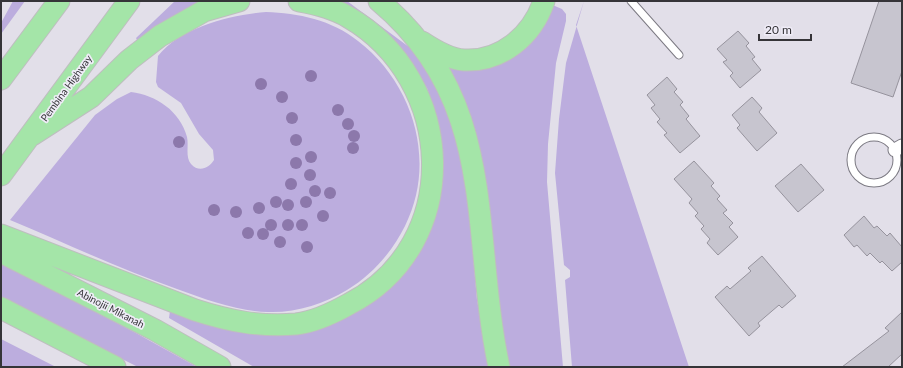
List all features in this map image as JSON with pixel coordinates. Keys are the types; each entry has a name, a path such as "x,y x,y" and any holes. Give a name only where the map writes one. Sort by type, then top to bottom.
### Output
{"main road":[{"path":"1,79 59,1"},
{"path":"32,135 91,97 128,60 160,36 204,11 239,1"},
{"path":"1,235 195,310 228,321 256,325 297,324 320,318 360,299 378,285 407,252 425,214 431,193 433,175 432,138 428,119 411,79 398,61 381,42 366,29 347,16 327,8 299,1"},
{"path":"379,1 414,37 437,67 447,85 466,131 477,190 491,324 499,367"},
{"path":"414,37 451,57 463,60 489,58 512,47 522,37 535,20 544,1"},
{"name":"Pembina Highway","path":"1,175 32,135 124,5"},
{"name":"Abinojii Mikanah","path":"1,252 155,330 220,367"},
{"path":"1,308 115,367"}],"lane":[{"path":"632,1 679,55"},
{"path":"868,138 884,139 899,148 896,168 892,175 885,180 870,182 857,176 853,169 852,153 861,141 868,138"}],"shaded area":[{"path":"13,1 25,1 1,34 1,23"},
{"path":"175,1 210,1 174,16 137,40 136,38"},
{"path":"331,1 347,1 409,47 421,62 441,96 450,117 462,157 469,209 477,300 490,367 254,367 169,318 170,311 212,325 356,311 391,285 434,215 440,189 443,160 440,133 427,88 413,66"},
{"path":"584,1 577,27 576,25"},
{"path":"550,4 562,9 566,14 566,21 556,63 548,144 547,182 563,367 505,367 483,168 470,116 449,67 477,67"},
{"path":"266,12 290,14 314,19 348,34 358,41 377,59 393,79 406,102 414,126 419,151 419,176 414,201 400,236 388,254 365,277 338,295 309,307 278,312 245,310 211,301 156,281 10,220 95,115 117,99 131,92 158,101 173,112 184,128 188,140 189,161 194,167 200,169 207,167 214,160 213,150 199,134 181,103 158,87 156,82 158,56 180,37 193,30 208,24 238,16"},
{"path":"577,27 689,367 572,367 565,280 570,277 570,270 564,265 555,173 559,119 566,63"},
{"path":"1,263 136,333 197,367 138,367 1,298"},
{"path":"1,339 56,367 1,367"}],"building":[{"path":"879,1 902,1 902,71 893,97 851,83"},
{"path":"738,31 749,43 746,46 755,57 752,59 761,70 740,88 730,76 733,73 723,62 727,60 717,49"},
{"path":"667,77 677,89 674,92 683,102 680,105 689,116 686,119 700,136 680,153 664,135 667,133 657,122 660,119 651,108 655,105 647,95"},
{"path":"752,97 762,108 759,112 777,133 757,151 737,128 740,125 732,115"},
{"path":"694,161 714,183 711,186 720,196 717,199 727,210 723,213 733,223 729,227 738,237 718,255 707,243 710,239 701,229 704,226 695,216 698,213 689,203 692,199 674,179"},
{"path":"801,164 824,190 798,212 775,186"},
{"path":"864,216 874,228 877,226 887,236 890,233 902,247 902,262 892,271 882,261 880,263 870,253 867,256 857,245 854,247 844,235"},
{"path":"762,256 796,296 782,308 779,305 758,323 760,326 749,336 715,297 727,286 730,289 751,271 748,268"},
{"path":"902,312 902,354 888,367 842,367 889,331 885,328"}]}
